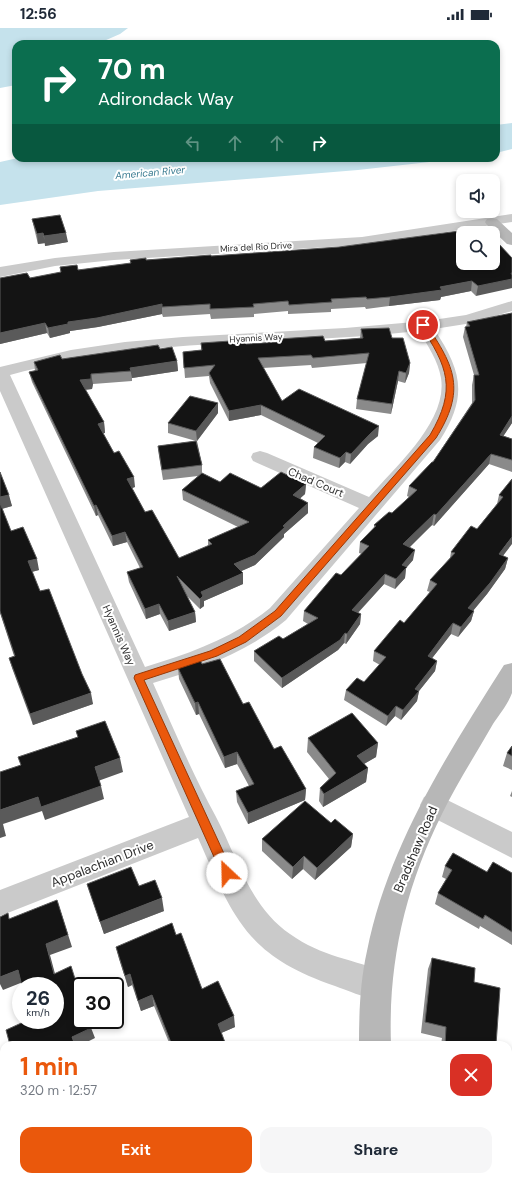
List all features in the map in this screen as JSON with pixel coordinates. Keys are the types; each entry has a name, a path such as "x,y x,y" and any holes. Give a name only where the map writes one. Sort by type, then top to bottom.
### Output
{"street":[{"name":"Mira del Rio Drive","path":"0,272 55,262 114,256 362,240 512,218"},
{"path":"492,222 512,242"},
{"name":"Hyannis Way","path":"377,984 316,966 287,949 266,932 253,918 233,886 0,372 73,355 141,345 306,336 423,325 467,320 512,306"},
{"path":"139,678 214,653 243,640 256,632 278,614 433,436 449,405 449,373 446,361 423,325"},
{"name":"Chad Court","path":"260,457 372,506"},
{"name":"Bradshaw Road","path":"375,1041 377,984 382,943 393,900 410,855 433,805 512,672"},
{"path":"433,805 512,846"},
{"name":"Appalachian Drive","path":"0,903 205,823"}],"water":[{"path":"0,28 128,28 120,34 106,40 12,40 12,86 0,88"},
{"path":"512,123 512,149 500,152 500,124"},
{"name":"American River","path":"12,159 12,162 429,162 358,170 98,191 0,205 0,162"}],"building":[{"path":"60,215 66,233 44,236 43,233 37,234 32,219"},
{"path":"456,231 456,270 500,270 500,245 512,258 512,279 478,286 472,281 440,287 442,290 390,297 367,299 366,297 331,299 332,302 289,305 288,301 253,304 254,307 210,309 210,304 162,307 162,304 97,318 68,322 68,324 48,328 45,323 0,333 0,278 27,273 30,278 61,272 60,267 77,265 78,270 131,263 130,260 146,258 146,260 339,247"},
{"path":"512,313 512,416 500,435 512,439 512,460 491,454 436,515 434,514 403,544 415,550 402,565 407,567 396,579 385,574 352,610 361,614 347,634 345,633 340,640 282,678 254,651 279,636 283,639 318,618 304,611 336,573 341,575 369,546 360,542 376,526 374,525 389,512 392,513 417,490 409,486 433,462 475,400 474,375 479,375 465,327 470,326 467,322"},
{"path":"389,328 392,338 403,338 410,363 406,373 399,371 392,404 357,399 369,353 313,358 311,355 258,358 282,401 299,389 379,426 351,454 346,452 340,458 314,447 325,436 261,405 229,411 209,373 215,365 184,368 183,352 202,350 201,343 245,340 246,344 279,342 278,339 323,336 325,341 363,338 361,329"},
{"path":"158,345 160,349 172,347 177,361 130,368 131,371 91,374 91,379 80,380 104,422 98,424 114,453 119,451 134,477 127,479 145,512 152,510 179,558 212,544 208,540 249,522 182,490 202,473 220,482 230,473 261,488 281,472 306,484 293,495 308,503 255,555 234,564 243,573 201,592 203,596 200,599 177,576 195,612 168,621 159,604 145,609 127,572 143,567 125,532 112,536 96,505 94,506 29,372 38,370 34,362 60,355 62,359"},
{"path":"190,396 218,403 196,431 168,423"},
{"path":"196,441 202,465 162,470 158,446"},
{"path":"0,472 9,495 0,497"},
{"path":"512,479 512,537 499,554 508,558 490,583 468,608 474,611 461,627 453,623 428,656 437,661 415,689 419,691 403,710 396,706 388,716 346,690 357,678 364,682 386,657 374,651 400,620 404,623 437,584 430,580 455,553 451,552 471,526 477,529 503,497 499,495"},
{"path":"0,503 11,531 23,527 37,559 28,561 40,591 49,589 82,674 91,693 30,714 9,658 15,656 0,611"},
{"path":"220,659 243,704 249,702 274,749 281,746 306,789 248,813 236,791 254,784 237,752 224,757 198,702 195,703 178,668 200,660 202,664"},
{"path":"352,713 378,743 357,756 368,768 324,794 320,788 336,773 308,738"},
{"path":"105,721 120,758 95,767 101,786 41,807 38,797 0,810 0,772 21,765 18,757 78,737 76,731"},
{"path":"512,746 512,756 507,753"},
{"path":"305,801 331,823 335,819 353,834 317,868 304,856 293,867 262,839"},
{"path":"453,853 487,872 493,862 512,873 512,932 485,915 483,919 438,893 452,870 445,866"},
{"path":"131,867 139,886 155,880 162,898 100,922 87,884"},
{"path":"57,900 68,935 46,944 54,974 71,966 74,977 72,977 72,1029 89,1029 72,1037 74,1041 9,1041 6,1030 12,1027 12,1029 64,1029 64,977 20,977 18,970 0,977 0,917 8,913 9,919"},
{"path":"172,923 176,935 181,933 202,989 218,981 234,1016 218,1024 224,1041 170,1041 152,995 138,1001 130,974 125,976 116,947"},
{"path":"432,958 475,968 474,982 500,988 496,1041 445,1041 446,1027 425,1022"}],"route":[{"path":"227,873 139,678 214,653 243,640 256,632 278,614 433,436 449,405 449,373 446,361 423,325"}]}
